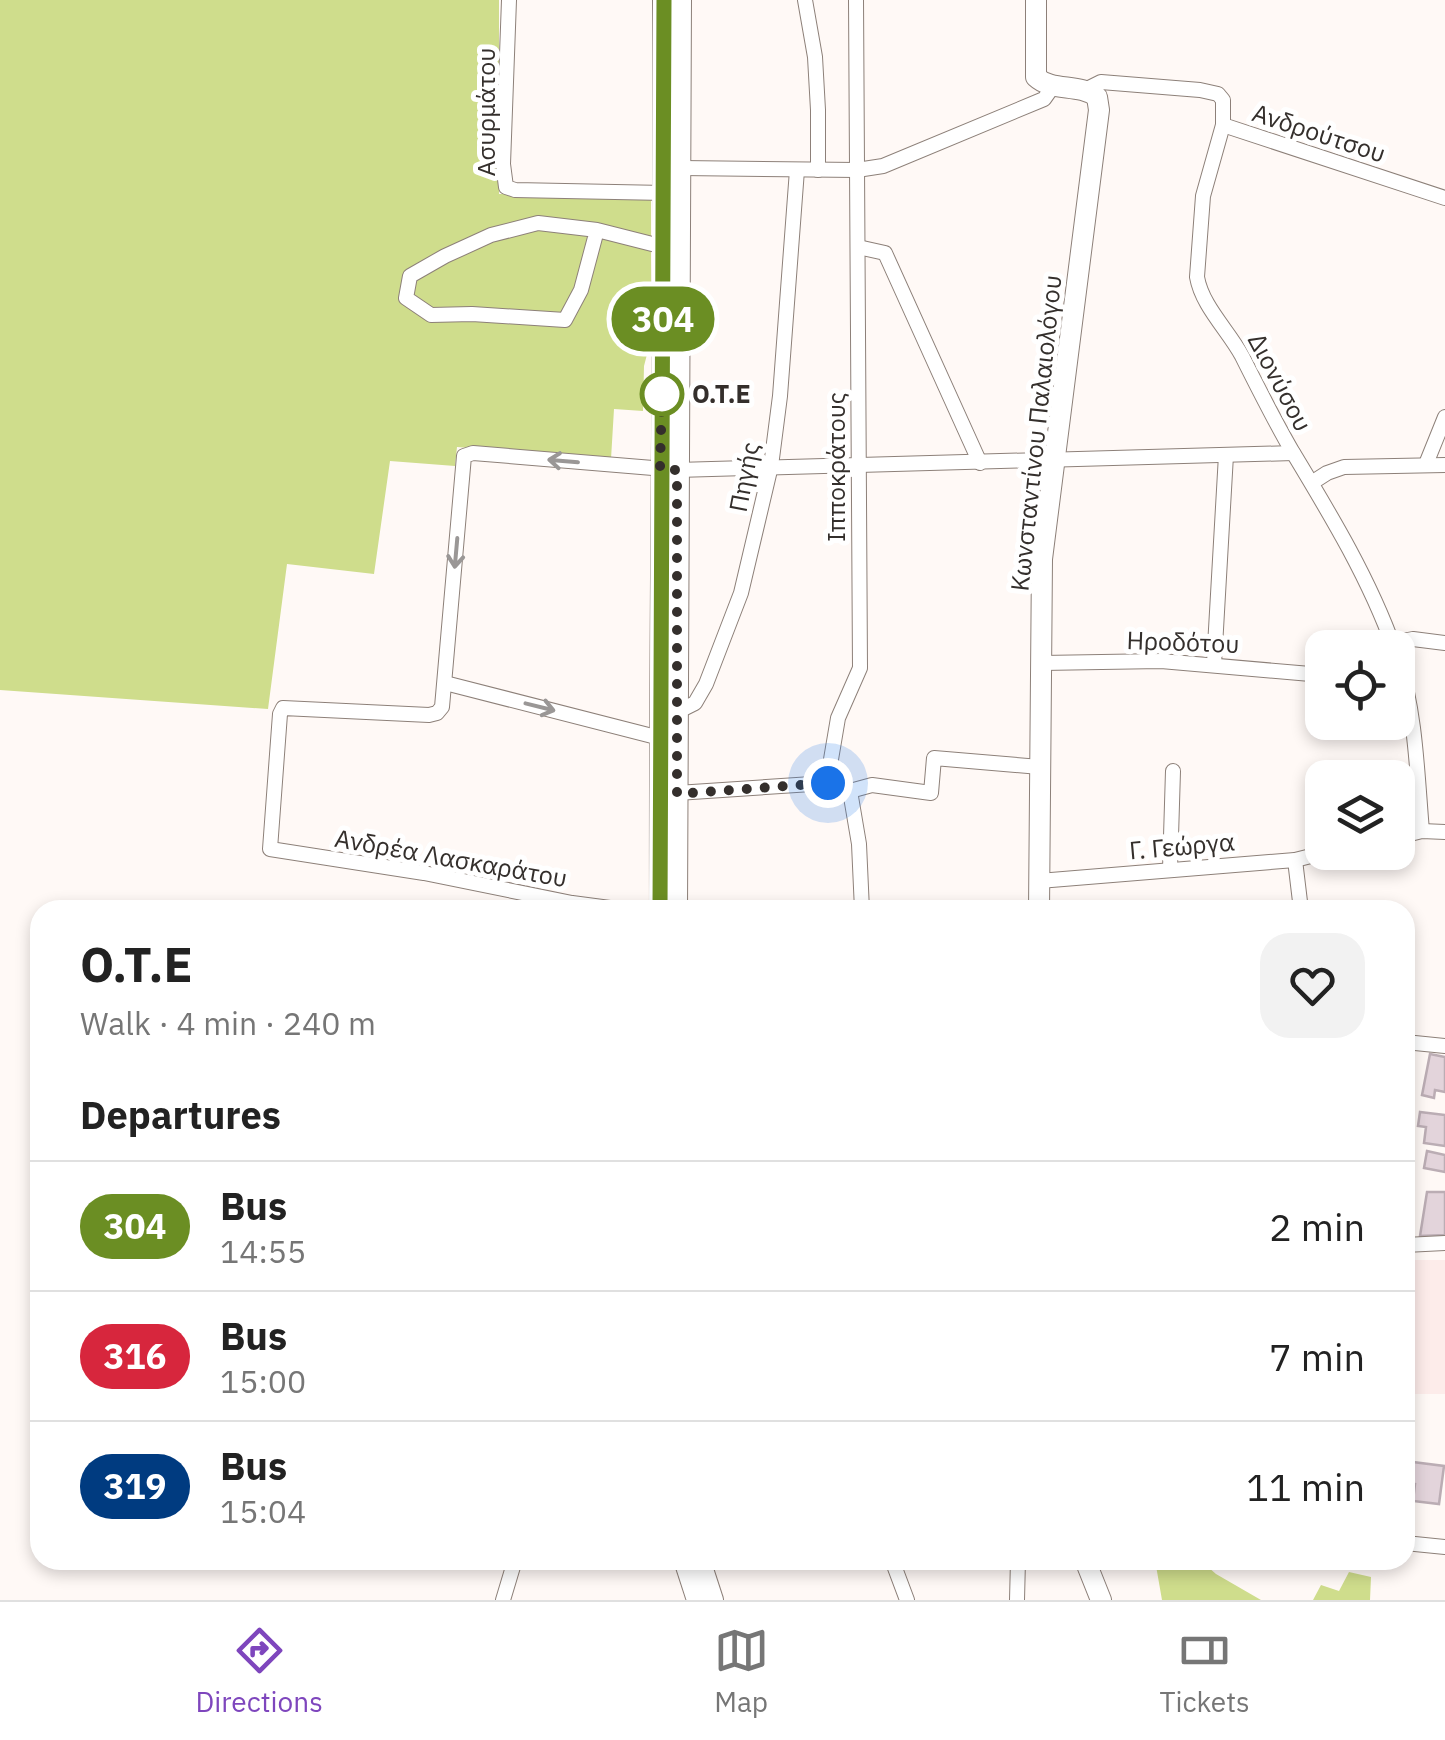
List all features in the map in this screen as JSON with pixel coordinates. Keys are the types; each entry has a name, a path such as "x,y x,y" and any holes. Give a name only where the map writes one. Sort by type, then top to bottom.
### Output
{"main road":[{"path":"664,0 664,247 677,708 677,900"},
{"path":"660,900 660,738 681,168 681,0"},
{"path":"1036,0 1036,76 1043,84 1087,89"},
{"name":"Κωνσταντίνου Παλαιολόγου","path":"1038,900 1042,559 1099,110 1097,96 1087,89"},
{"path":"688,1570 698,1600"},
{"path":"703,1570 713,1600"},
{"path":"1089,1570 1102,1600"}],"street":[{"name":"Ασυρμάτου","path":"509,0 503,164 506,187 664,193"},
{"path":"805,0 815,57 818,170"},
{"name":"Ιπποκράτους","path":"828,783 838,718 860,668 856,0"},
{"name":"Ανδρούτσου","path":"1087,89 1101,82 1218,94 1223,100 1223,125 1445,198"},
{"path":"681,168 857,170 883,166 1044,99 1054,85"},
{"name":"Διονύσου","path":"1223,125 1204,196 1199,290 1234,342 1293,453 1313,482 1387,630"},
{"name":"Πηγής","path":"677,708 695,703 706,684 741,593 771,466 797,170"},
{"path":"596,230 581,290 565,320 431,315 406,298 410,276 445,256 491,235 538,223 596,230 664,247"},
{"path":"858,247 885,253 980,463"},
{"path":"1426,464 1445,417"},
{"path":"660,738 445,683 464,456 473,453 669,470 1293,453"},
{"path":"1214,664 1226,455"},
{"path":"1313,482 1344,468 1445,465"},
{"path":"1415,639 1445,644"},
{"name":"Ηροδότου","path":"1042,663 1161,661 1305,672"},
{"name":"Ανδρέα Λασκαράτου","path":"445,683 442,708 429,715 283,708 270,849 424,873 557,900"},
{"name":"Διονύσου","path":"1414,740 1422,831"},
{"path":"850,791 872,785 931,792 934,758 1040,767"},
{"path":"1170,869 1174,770"},
{"path":"677,794 828,783 844,786 850,791 859,844 862,900"},
{"path":"1415,833 1445,832"},
{"name":"Γ. Γεώργα","path":"1039,880 1305,858"},
{"path":"1295,860 1299,900"},
{"path":"1415,1043 1445,1046"},
{"path":"1415,1245 1445,1244"},
{"path":"1415,1544 1445,1547"},
{"path":"503,1600 513,1570"},
{"path":"896,1570 906,1600"},
{"path":"1017,1600 1018,1570"}],"shaded area":[{"path":"1415,1260 1445,1260 1445,1394 1415,1394"}],"green space":[{"name":"Ο.Τ.Ε","path":"0,0 499,0 499,194 651,199 651,339 644,366 643,411 614,409 611,459 457,447 455,466 390,461 374,574 287,564 268,709 0,690"},
{"path":"1157,1570 1211,1570 1261,1600 1162,1600"},
{"path":"1349,1572 1371,1577 1370,1600 1313,1600 1321,1585 1339,1591"}],"building":[{"path":"1430,1054 1445,1057 1445,1092 1435,1090 1434,1098 1422,1095"},
{"path":"1420,1112 1445,1115 1445,1146 1424,1143 1426,1127 1418,1126"},
{"path":"1427,1151 1445,1155 1445,1172 1424,1168"},
{"path":"1427,1192 1445,1192 1445,1235 1420,1236"},
{"path":"1415,1462 1444,1466 1439,1504 1415,1501"}],"bus line":[{"name":"304","path":"660,900 664,0"}],"place":[{"name":"Ο.Τ.Ε","path":"662,394"}],"route":[{"path":"662,394 660,469 677,470 677,794 828,783"}]}
